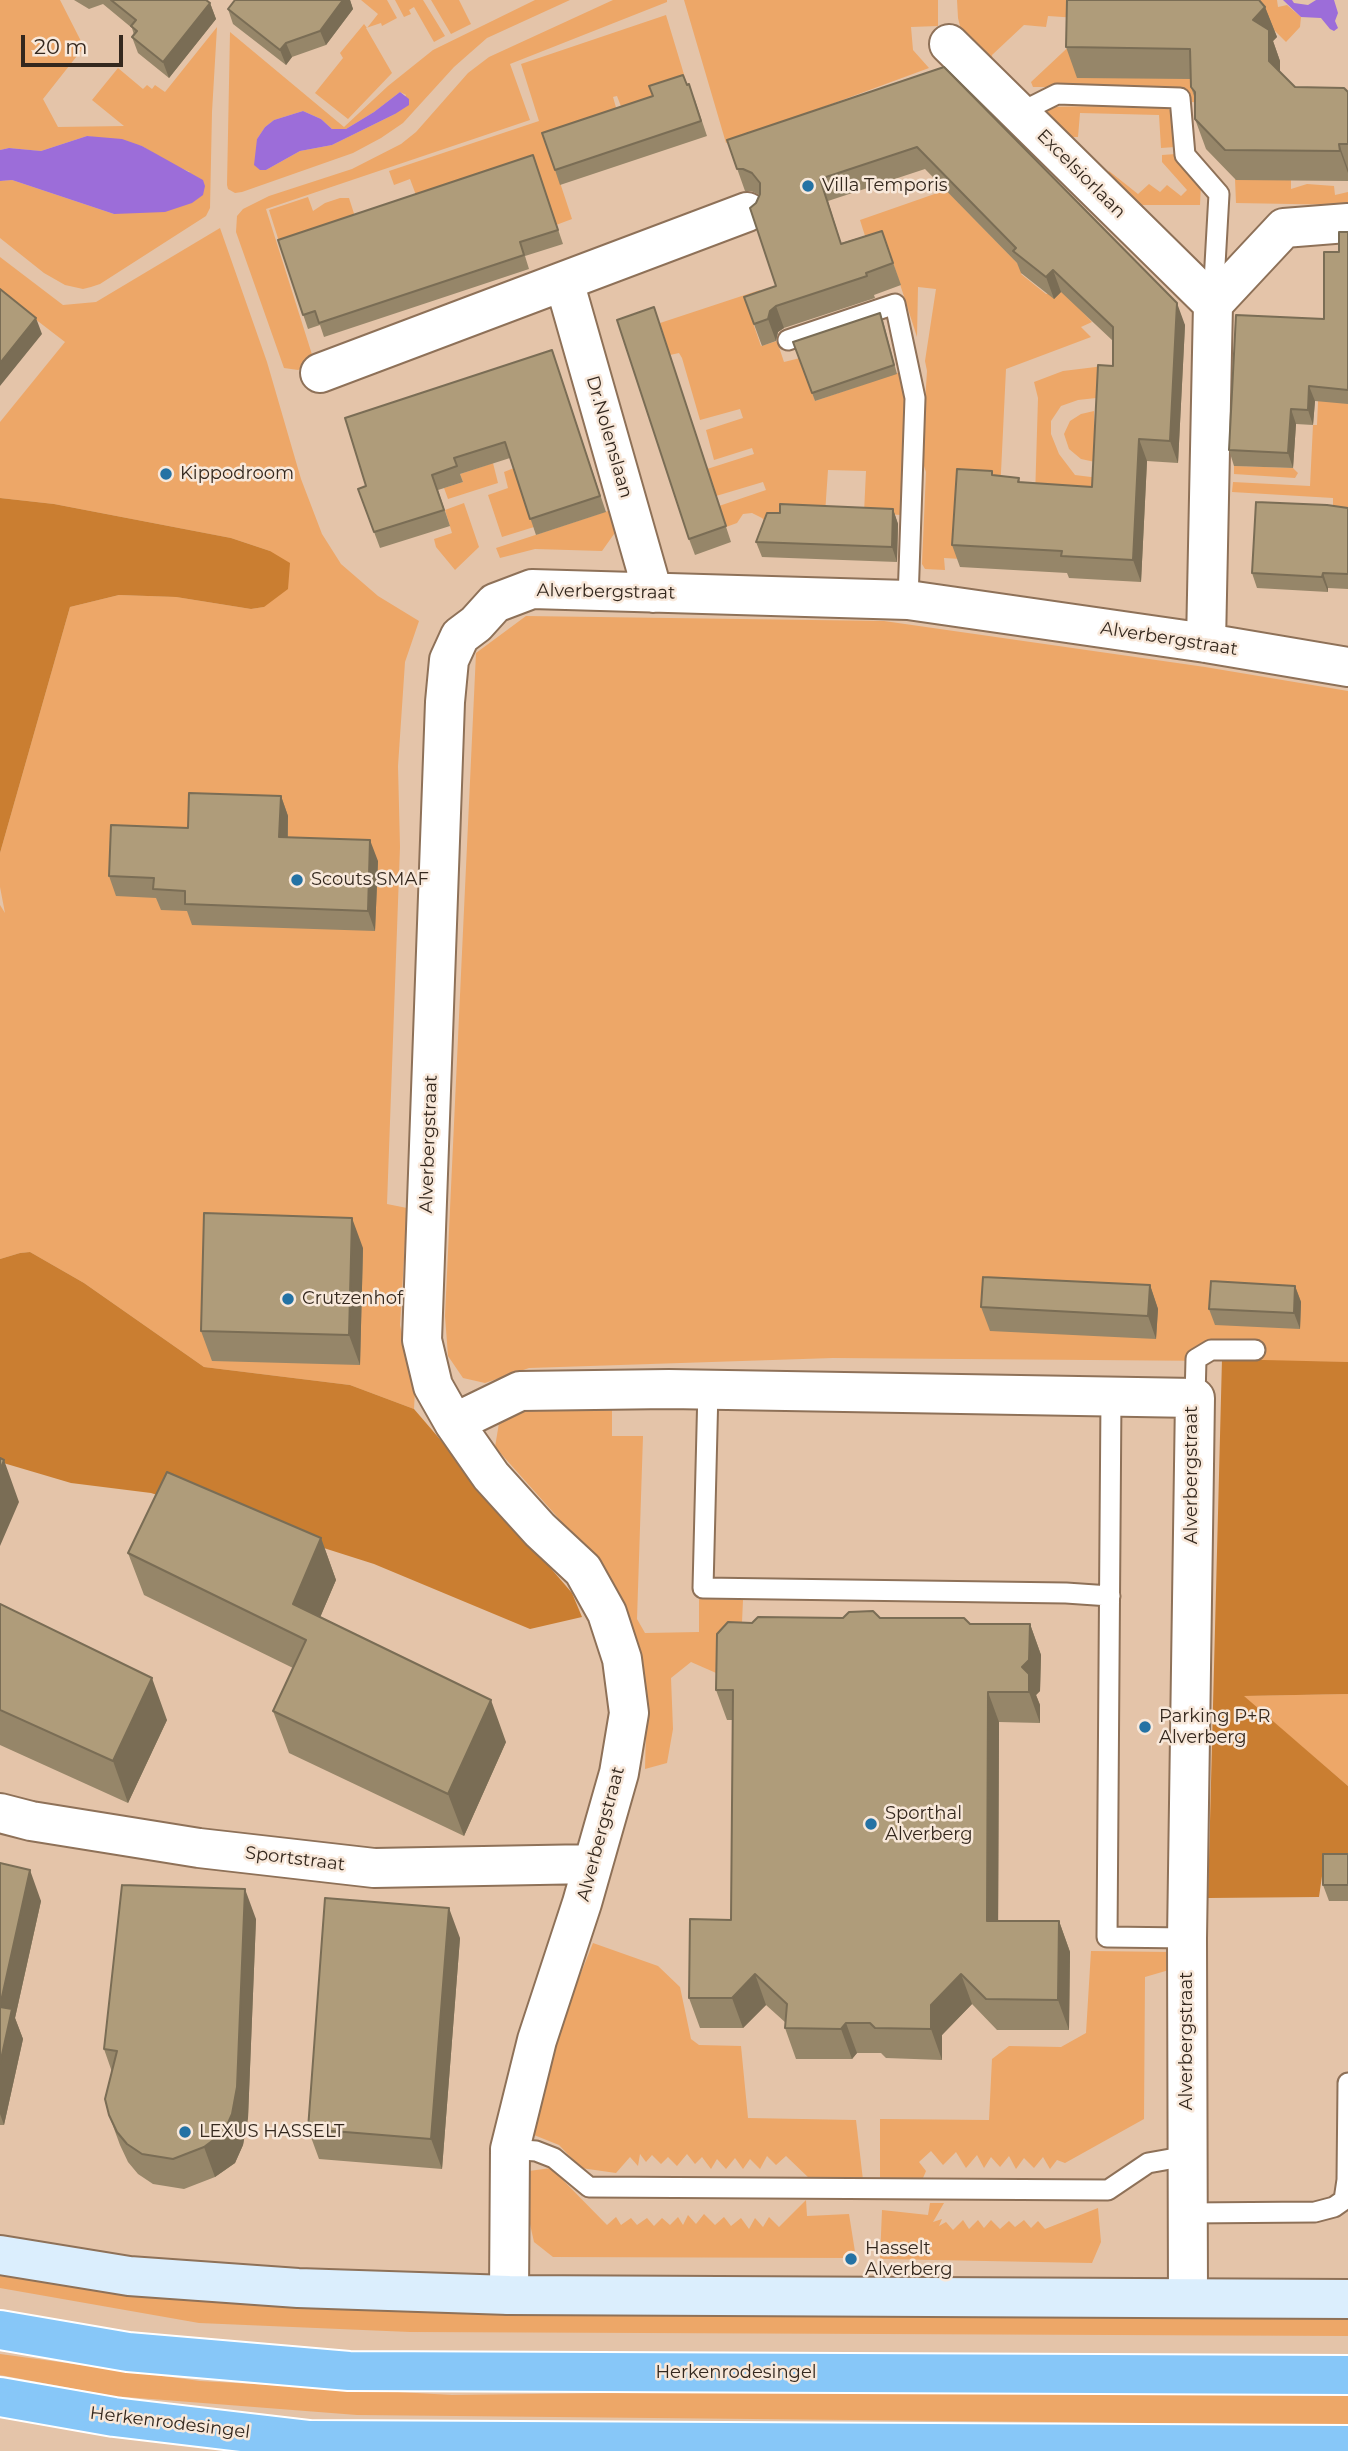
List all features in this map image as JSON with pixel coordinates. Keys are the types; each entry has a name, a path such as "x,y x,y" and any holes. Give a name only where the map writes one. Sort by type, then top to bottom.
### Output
{"highway":[{"name":"Herkenrodesingel","path":"0,2330 128,2352 349,2371 1348,2375"},
{"name":"Herkenrodesingel","path":"0,2397 114,2417 310,2440 1348,2445"}],"street":[{"name":"Excelsiorlaan","path":"949,44 1213,304"},
{"path":"320,373 747,212"},
{"path":"1206,643 1213,304 1284,228 1348,223"},
{"name":"Dr.Nolenslaan","path":"564,281 653,593"},
{"name":"Alverbergstraat","path":"509,2295 510,2149 537,2039 619,1773 629,1713 622,1659 607,1613 583,1570 540,1530 491,1476 454,1423 433,1386 422,1340 445,702 449,660 460,636 476,624 495,603 532,589 908,600 1206,643 1348,667"},
{"name":"Alverbergstraat","path":"454,1423 520,1391 708,1390 1195,1398 1187,1938 1188,2298"},
{"name":"Sportstraat","path":"0,1813 31,1821 199,1847 374,1868 593,1864"},
{"path":"0,2255 129,2276 298,2288 509,2295 1348,2299"}],"lane":[{"path":"1020,113 1057,94 1180,98 1185,155 1219,194 1213,304"},
{"path":"788,340 895,304 915,398 908,600"},
{"path":"1195,1398 1196,1359 1211,1350 1255,1350"},
{"path":"708,1390 703,1588 1066,1593 1110,1596"},
{"path":"1111,1396 1107,1937 1187,1938"},
{"path":"1188,2213 1315,2212 1334,2207 1344,2200 1347,2180 1348,2083"},
{"path":"510,2149 536,2151 554,2158 589,2187 1108,2190 1148,2163 1187,2155"}],"shaded area":[{"path":"0,0 60,0 84,47 43,99 58,127 124,126 92,100 118,68 143,89 147,85 152,89 155,85 165,92 217,27 210,208 206,216 100,284 83,289 65,285 44,273 0,238 0,181 12,180 114,214 190,172 142,146 87,136 41,151 9,148 0,150"},
{"path":"361,0 387,0 397,18 382,26 381,23 367,28 378,14"},
{"path":"395,0 423,0 445,36 434,42 414,7 409,10 411,14 404,17"},
{"path":"431,0 459,0 471,24 451,34"},
{"path":"535,0 570,0 487,38 454,67 403,123 381,138 353,153 242,192 235,193 228,189 230,32 344,127 388,86 433,50","holes":["400,92 406,95 395,114 332,145 300,151 266,170 257,139 274,120 303,111 321,119 332,129 346,129"]},
{"path":"613,0 667,2 510,64 530,120 266,209 315,364 298,370 284,368 236,232 237,216 243,209 269,196 352,169 401,144 416,132 468,73 489,57"},
{"path":"684,0 938,0 938,26 911,27 913,50 929,68 726,143"},
{"path":"957,0 1277,0 1278,7 1287,5 1301,17 1300,27 1286,42 1256,12 1078,18 1048,16 1046,27 1024,25 992,55 993,64 961,30"},
{"path":"1283,0 1308,5 1316,0 1334,0 1338,13 1335,21 1338,28 1334,31 1330,29 1321,18 1301,17"},
{"path":"666,15 689,91 652,96 622,109 617,96 613,97 617,111 545,137 572,219 556,225 416,195 410,179 394,185 389,171 539,121 521,64"},
{"path":"364,24 392,73 348,119 315,93 343,58 340,53"},
{"path":"1078,38 1200,79 1201,103 1192,102 1188,91 1183,87 1033,87 1031,82"},
{"path":"400,92 409,99 409,105 395,114 332,145 300,151 266,170 260,170 254,165 257,139 274,120 303,111 321,119 332,129 346,129"},
{"path":"1164,105 1173,113 1175,147 1161,148 1159,115 1080,113 1078,137 1063,137 1042,115 1043,107"},
{"path":"87,136 122,139 142,146 203,180 203,195 192,203 165,212 114,214 12,180 0,181 0,150 9,148 41,151"},
{"path":"1176,154 1201,184 1200,205 1131,205 1104,177 1109,171 1138,194 1149,184 1160,192 1167,185 1181,196 1187,190 1162,162 1162,155"},
{"path":"1235,179 1291,180 1291,189 1307,184 1334,186 1335,195 1348,192 1348,205 1236,203"},
{"path":"946,190 1024,270 1021,274 1046,294 1063,291 1092,322 1081,327 1091,337 1006,369 1000,493 961,559 944,558 945,570 925,569 922,564 926,472 921,465 927,371 925,361 936,289 918,287 917,337 890,253 872,258 860,220"},
{"path":"308,197 313,211 325,203 349,198 359,229 283,254 269,210"},
{"path":"220,228 267,362 301,479 322,534 341,564 378,596 419,621 405,662 398,766 400,847 387,1204 407,1208 400,1325 415,1390 414,1409 350,1385 204,1367 84,1283 30,1252 0,1259 0,905 5,913 0,887 0,853 70,607 119,595 176,597 251,609 264,607 270,551 231,538 54,504 0,498 0,422 65,342 0,292 0,257 63,305 96,302"},
{"path":"760,290 768,314 752,320 761,346 777,341 784,362 800,358 815,401 900,372 907,390 902,515 864,513 866,471 828,470 825,514 772,528 752,513 743,514 737,523 726,527 719,506 766,490 763,482 716,496 707,469 754,454 752,448 714,460 706,430 743,418 740,409 700,420 682,358 679,353 670,355 660,323"},
{"path":"1104,366 1096,398 1061,406 1051,421 1051,434 1059,454 1075,475 1123,481 1035,498 1038,398 1034,382 1063,371"},
{"path":"1319,380 1348,381 1348,509 1333,508 1333,498 1232,492 1233,482 1310,486 1313,425 1317,425"},
{"path":"1094,411 1095,462 1081,459 1069,449 1064,434 1070,421 1081,414"},
{"path":"493,463 498,483 448,499 444,488 463,482 460,474"},
{"path":"1234,466 1293,468 1298,473 1295,478 1234,474"},
{"path":"514,468 534,527 502,537 488,495 508,488 504,472"},
{"path":"0,498 54,504 231,538 270,551 290,563 288,589 264,607 251,609 176,597 119,595 70,607 0,853"},
{"path":"464,503 479,547 455,570 436,547 434,539 452,533 445,510"},
{"path":"614,509 619,527 602,551 535,549 500,558 496,548"},
{"path":"526,616 884,621 1205,667 1348,691 1348,1362 833,1358 529,1368 485,1383 463,1378 448,1356 445,1316 476,653"},
{"path":"30,1252 84,1283 204,1367 350,1385 414,1409 572,1593 582,1617 530,1629 374,1564 151,1493 71,1483 0,1462 0,1259"},
{"path":"1222,1359 1348,1362 1348,1694 1244,1696 1348,1786 1348,1863 1324,1862 1319,1897 1208,1898"},
{"path":"612,1404 612,1436 643,1436 637,1619 645,1633 699,1632 699,1599 743,1600 741,1645 723,1676 691,1662 671,1678 673,1729 667,1763 645,1769 647,1694 626,1605 602,1567 495,1447 499,1423 520,1405"},
{"path":"1348,1694 1348,1786 1243,1696"},
{"path":"593,1943 658,1966 680,1987 691,2039 699,2045 741,2046 748,2118 856,2120 863,2180 811,2180 786,2156 776,2165 767,2156 760,2169 750,2159 743,2169 735,2158 726,2169 717,2159 711,2169 702,2157 695,2164 687,2154 677,2166 668,2157 661,2164 652,2155 646,2162 640,2154 638,2166 630,2157 616,2173 581,2168 559,2145 534,2135 552,2045"},
{"path":"1091,1951 1171,1952 1169,1970 1145,1977 1144,2119 1065,2163 1057,2160 1050,2169 1043,2157 1034,2168 1024,2158 1016,2169 1009,2156 1000,2167 991,2157 984,2168 977,2155 966,2168 956,2152 943,2165 931,2151 919,2162 926,2171 923,2178 880,2178 880,2119 989,2120 992,2059 1009,2046 1061,2047 1086,2033"},
{"path":"551,2168 607,2225 616,2217 621,2225 631,2218 637,2225 647,2218 654,2226 662,2218 670,2225 678,2217 683,2225 688,2215 696,2224 704,2214 715,2225 724,2217 731,2226 741,2218 749,2229 755,2218 763,2227 769,2217 779,2227 806,2200 807,2216 849,2214 856,2258 553,2257 534,2242 528,2215 529,2171"},
{"path":"930,2203 944,2203 933,2222 942,2219 939,2226 946,2222 953,2230 963,2220 969,2229 978,2220 984,2228 991,2220 1000,2229 1009,2221 1015,2227 1024,2220 1031,2228 1038,2221 1045,2229 1098,2208 1101,2242 1092,2263 880,2259 882,2210 928,2215"},
{"path":"0,2268 1348,2316 1348,2336 410,2332 199,2323 0,2288"},
{"path":"0,2354 200,2381 452,2395 771,2391 1348,2395 1348,2425 357,2415 113,2396 0,2375"}],"building":[{"path":"111,0 206,0 210,3 163,62 132,37 137,31 131,26 136,20"},
{"path":"235,0 343,0 320,31 286,43 280,50 228,9"},
{"path":"1067,0 1259,0 1265,7 1253,20 1269,30 1269,61 1295,87 1344,88 1348,92 1348,144 1339,144 1340,151 1225,150 1195,119 1190,49 1066,47"},
{"path":"944,67 1177,303 1170,441 1139,439 1133,560 1061,556 1062,551 952,545 957,469 992,471 992,475 1019,478 1018,482 1092,487 1098,365 1113,366 1113,327 1053,270 1046,277 1013,251 1016,248 917,147 820,179 841,244 882,231 893,263 866,273 867,276 776,306 770,311 768,319 754,324 744,297 776,286 750,208 760,194 760,183 752,173 737,169 727,140"},
{"path":"683,75 687,85 689,84 701,121 555,170 542,133 653,96 649,86"},
{"path":"533,155 558,230 520,242 524,255 319,323 315,311 303,315 278,240"},
{"path":"1339,232 1348,232 1348,390 1309,386 1308,410 1291,409 1288,453 1229,450 1236,315 1324,319 1324,252 1339,252"},
{"path":"0,289 36,318 0,363"},
{"path":"654,307 726,526 689,539 617,320"},
{"path":"880,313 894,365 812,393 793,342"},
{"path":"552,350 600,496 530,519 505,442 454,458 457,466 432,475 444,510 374,532 358,489 366,486 345,418"},
{"path":"1256,502 1348,508 1348,574 1323,573 1322,577 1252,573"},
{"path":"780,504 893,509 892,547 756,542 767,513 780,513"},
{"path":"189,793 281,796 279,837 370,840 368,911 185,904 185,891 153,889 154,878 109,876 111,825 188,828"},
{"name":"Crutzenhof","path":"204,1213 352,1218 349,1335 201,1331"},
{"path":"983,1277 1150,1285 1148,1316 981,1307"},
{"path":"1211,1281 1295,1286 1294,1313 1209,1309"},
{"path":"167,1472 321,1538 293,1604 491,1700 448,1794 273,1711 306,1640 128,1553"},
{"path":"0,1604 152,1678 113,1761 0,1710"},
{"name":"Sporthal Alverberg","path":"873,1611 880,1618 964,1618 970,1624 1030,1624 1029,1660 1022,1667 1029,1674 1029,1692 988,1692 987,1921 1059,1921 1058,2000 986,1999 961,1974 931,2005 931,2029 875,2028 870,2023 846,2023 841,2029 785,2028 787,2004 755,1974 732,1998 689,1998 690,1919 731,1920 733,1690 716,1690 717,1634 728,1622 752,1623 758,1617 843,1618 849,1612"},
{"path":"1323,1854 1348,1854 1348,1885 1323,1885"},
{"path":"0,1863 30,1870 0,2006"},
{"path":"122,1885 245,1889 237,2087 232,2114 224,2132 204,2147 173,2159 142,2154 127,2144 117,2132 105,2099 117,2051 104,2049"},
{"path":"325,1898 449,1908 431,2139 308,2129"},
{"path":"0,2007 12,2009 0,2064"}],"place":[{"name":"Villa Temporis","path":"808,186"},
{"name":"Kippodroom","path":"166,474"},
{"name":"Scouts SMAF","path":"297,880"},
{"name":"Crutzenhof","path":"288,1299"},
{"name":"Parking P+R Alverberg","path":"1145,1727"},
{"name":"Sporthal Alverberg","path":"871,1824"},
{"name":"LEXUS HASSELT","path":"185,2132"},
{"name":"Hasselt Alverberg","path":"851,2259"}]}
